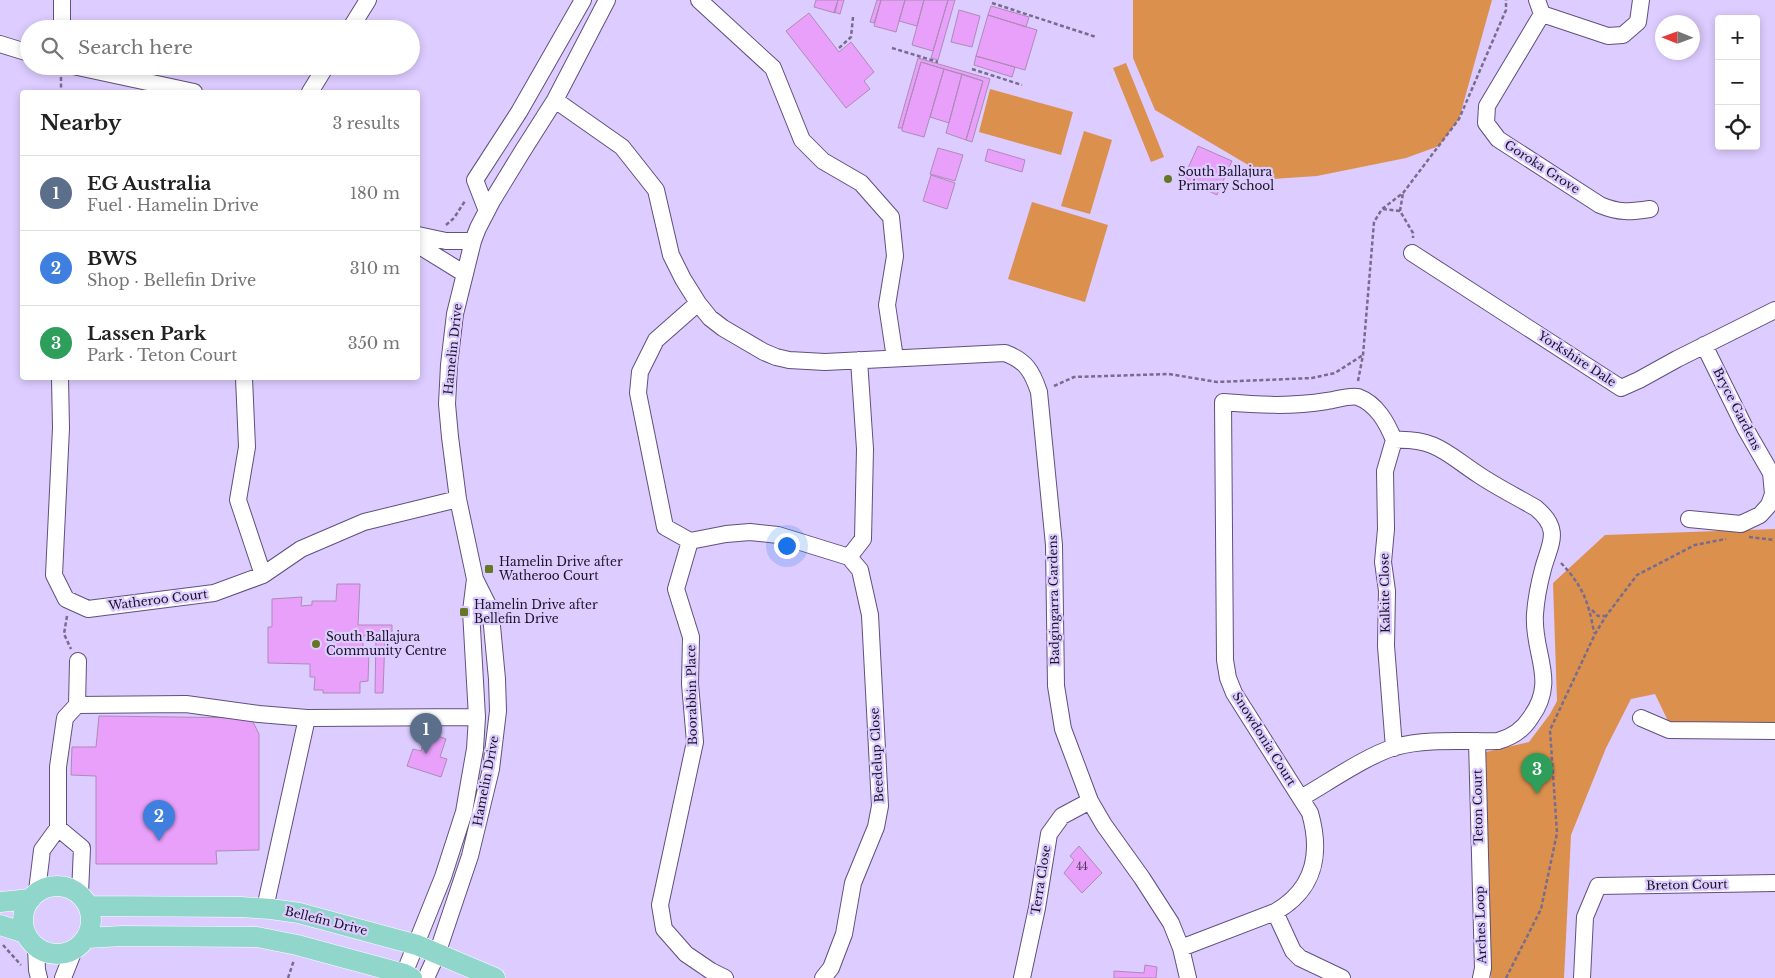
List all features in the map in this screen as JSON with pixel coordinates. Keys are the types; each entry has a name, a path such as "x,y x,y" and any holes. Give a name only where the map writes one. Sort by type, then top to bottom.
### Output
{"main road":[{"path":"0,902 34,895 52,885 67,886 85,900 92,917 91,928 80,944"},
{"path":"31,940 23,918 27,903 34,895"},
{"name":"Bellefin Drive","path":"85,900 265,908 309,916 417,946 495,978"},
{"path":"0,925 31,940 45,952 55,954 64,954 80,944 122,936 256,937 297,945 408,976"}],"street":[{"path":"62,0 62,20"},
{"path":"356,20 368,0"},
{"path":"487,210 475,180 519,112 583,0"},
{"name":"Hamelin Drive","path":"426,978 437,954 470,856 485,798 495,744 498,710 492,626 488,607 475,579 458,499 447,404 455,314 473,241 487,210 555,100 607,0"},
{"path":"699,0 773,68 802,140 823,161 861,183 891,217 895,256 888,305 895,358"},
{"path":"1540,7 1608,36 1623,35 1638,22 1641,0"},
{"name":"Goroka Grove","path":"1540,7 1486,106 1486,123 1498,139 1600,205 1614,211 1628,212 1650,209"},
{"path":"0,44 20,50"},
{"path":"91,75 182,90"},
{"path":"311,90 320,75"},
{"name":"Badgingarra Gardens","path":"555,100 622,147 656,190 671,255 682,279 698,303 710,318 723,328 764,352 776,358 802,362 1005,353 1019,358 1028,368 1036,380 1039,392 1054,545 1056,686 1063,729 1090,801 1104,825 1171,923 1181,948 1188,978"},
{"path":"420,235 446,241 473,241"},
{"path":"420,246 465,274"},
{"name":"Yorkshire Dale","path":"1412,253 1621,388 1775,310"},
{"path":"698,303 656,340 640,372 638,393 665,527 690,541 726,534 750,532 778,535 849,557 863,540 865,449 859,360"},
{"name":"Bryce Gardens","path":"1689,519 1741,524 1760,515 1769,505 1773,494 1771,473 1745,428 1704,345"},
{"path":"60,380 61,428 54,576 66,600"},
{"path":"244,380 246,448 238,500 263,575"},
{"path":"1302,798 1372,757 1394,748 1427,742 1498,741 1516,734 1531,718 1542,698 1543,663 1536,638 1535,616 1543,569 1552,543 1552,528 1543,514 1536,508 1479,475 1439,447 1424,442 1394,440 1388,426 1378,412 1368,402 1355,396"},
{"name":"Snowdonia Court","path":"1181,948 1275,912 1298,896 1306,884 1312,868 1315,832 1310,813 1302,798 1234,693 1228,678 1225,660 1223,402 1300,406 1355,396"},
{"name":"Kalkite Close","path":"1394,440 1385,471 1386,529 1383,562 1387,599 1386,646 1394,748"},
{"name":"Watheroo Court","path":"66,600 88,609 214,593 263,575 302,549 364,522 458,499"},
{"name":"Boorabbin Place","path":"690,541 676,589 691,637 690,684 695,742 660,905 664,929 686,954 725,978"},
{"name":"Beedelup Close","path":"823,978 831,968 844,934 852,883 876,827 880,806 870,615 860,570 849,557"},
{"name":"Hamelin Drive","path":"408,976 464,812 475,749 476,718 471,611 475,579"},
{"path":"34,895 42,850 58,828 58,767 64,718 77,705 78,661"},
{"path":"77,705 186,704 259,714 307,718 476,718"},
{"path":"265,908 307,718"},
{"path":"1641,718 1669,730 1775,731"},
{"name":"Teton Court","path":"1478,741 1479,873"},
{"name":"Terra Close","path":"1022,978 1037,908 1049,834 1062,816 1090,801"},
{"path":"58,828 82,848 85,900"},
{"name":"Arches Loop","path":"1479,873 1481,978"},
{"name":"Breton Court","path":"1582,978 1585,917 1598,886 1775,883"},
{"path":"1275,912 1293,950 1300,958 1342,978"},
{"path":"31,940 39,978"},
{"path":"63,978 80,944"}],"path":[{"path":"1355,396 1363,355 1374,222 1382,209 1403,193 1459,119 1506,10 1506,0"},
{"path":"992,3 1096,37"},
{"path":"839,48 852,37 853,17"},
{"path":"892,48 938,62"},
{"path":"972,69 1022,85"},
{"path":"62,90 66,75"},
{"path":"1403,193 1400,211 1413,233 1412,253"},
{"path":"1382,209 1400,211"},
{"path":"1039,392 1074,377 1170,374 1217,382 1312,378 1335,373 1363,355"},
{"path":"1742,537 1775,540"},
{"path":"1506,978 1541,908 1557,833 1550,730 1594,634 1637,575 1695,545 1733,538"},
{"path":"1548,554 1559,561 1576,578 1590,609 1594,634"},
{"path":"66,600 67,616 64,634 78,661"},
{"path":"1590,609 1598,616 1606,616"}],"shaded area":[{"path":"1133,0 1492,0 1459,119 1439,146 1406,158 1317,176 1272,179 1155,110 1133,58"},
{"path":"1126,63 1164,157 1151,162 1113,68"},
{"path":"990,89 1073,112 1061,155 979,132"},
{"path":"1084,131 1112,140 1090,214 1061,206"},
{"path":"1032,202 1108,225 1085,302 1008,279"},
{"path":"1775,529 1775,725 1669,723 1655,694 1631,699 1606,748 1571,835 1564,978 1491,978 1486,752 1529,742 1550,714 1557,701 1553,583 1605,535"}],"building":[{"path":"816,0 838,0 835,13 814,7"},
{"path":"838,0 844,0 840,14 834,12"},
{"path":"877,0 881,0 874,23 870,22"},
{"path":"881,0 905,0 896,32 874,26"},
{"path":"905,0 924,0 917,26 899,21"},
{"path":"924,0 948,0 933,51 912,45"},
{"path":"948,0 955,0 938,60 931,58"},
{"path":"991,6 1029,17 1026,27 988,15"},
{"path":"959,10 980,16 972,47 951,42"},
{"path":"809,13 839,52 851,42 874,72 864,81 870,89 846,108 786,31"},
{"path":"988,15 1037,30 1025,70 976,56"},
{"path":"976,56 1015,67 1012,77 974,65"},
{"path":"918,58 990,79 972,142 966,140 983,81 921,62 902,128 898,128"},
{"path":"921,62 944,69 924,137 902,131"},
{"path":"944,69 962,74 949,123 930,117"},
{"path":"962,74 983,81 966,140 946,133"},
{"path":"1198,146 1232,161 1217,195 1183,179"},
{"path":"938,148 963,155 955,181 930,174"},
{"path":"988,149 1025,160 1022,172 985,161"},
{"path":"931,175 955,183 947,209 923,201"},
{"name":"South Ballajura Community Centre","path":"337,584 360,584 358,625 392,625 392,636 385,636 383,693 375,693 376,635 363,636 363,652 369,652 368,681 360,682 360,693 323,693 323,690 314,690 315,677 310,677 310,664 268,663 268,627 272,627 272,599 302,597 301,606 312,605 312,601 336,601"},
{"path":"99,716 251,718 259,734 259,850 216,851 217,864 96,864 96,776 71,775 72,747 96,747"},
{"path":"427,732 446,739 440,757 447,759 441,777 407,766 413,749 421,751"},
{"path":"1079,846 1102,873 1082,893 1064,873 1074,860 1070,856"},
{"path":"1145,965 1157,967 1156,978 1114,978 1114,971 1144,973"}],"place":[{"name":"South Ballajura Primary School","path":"1168,179"},
{"name":"Hamelin Drive after Watheroo Court","path":"489,569"},
{"name":"Hamelin Drive after Bellefin Drive","path":"464,612"},
{"name":"South Ballajura Community Centre","path":"316,644"},
{"name":"EG Australia","path":"426,754"},
{"name":"Lassen Park","path":"1537,794"},
{"name":"BWS","path":"159,841"}]}
